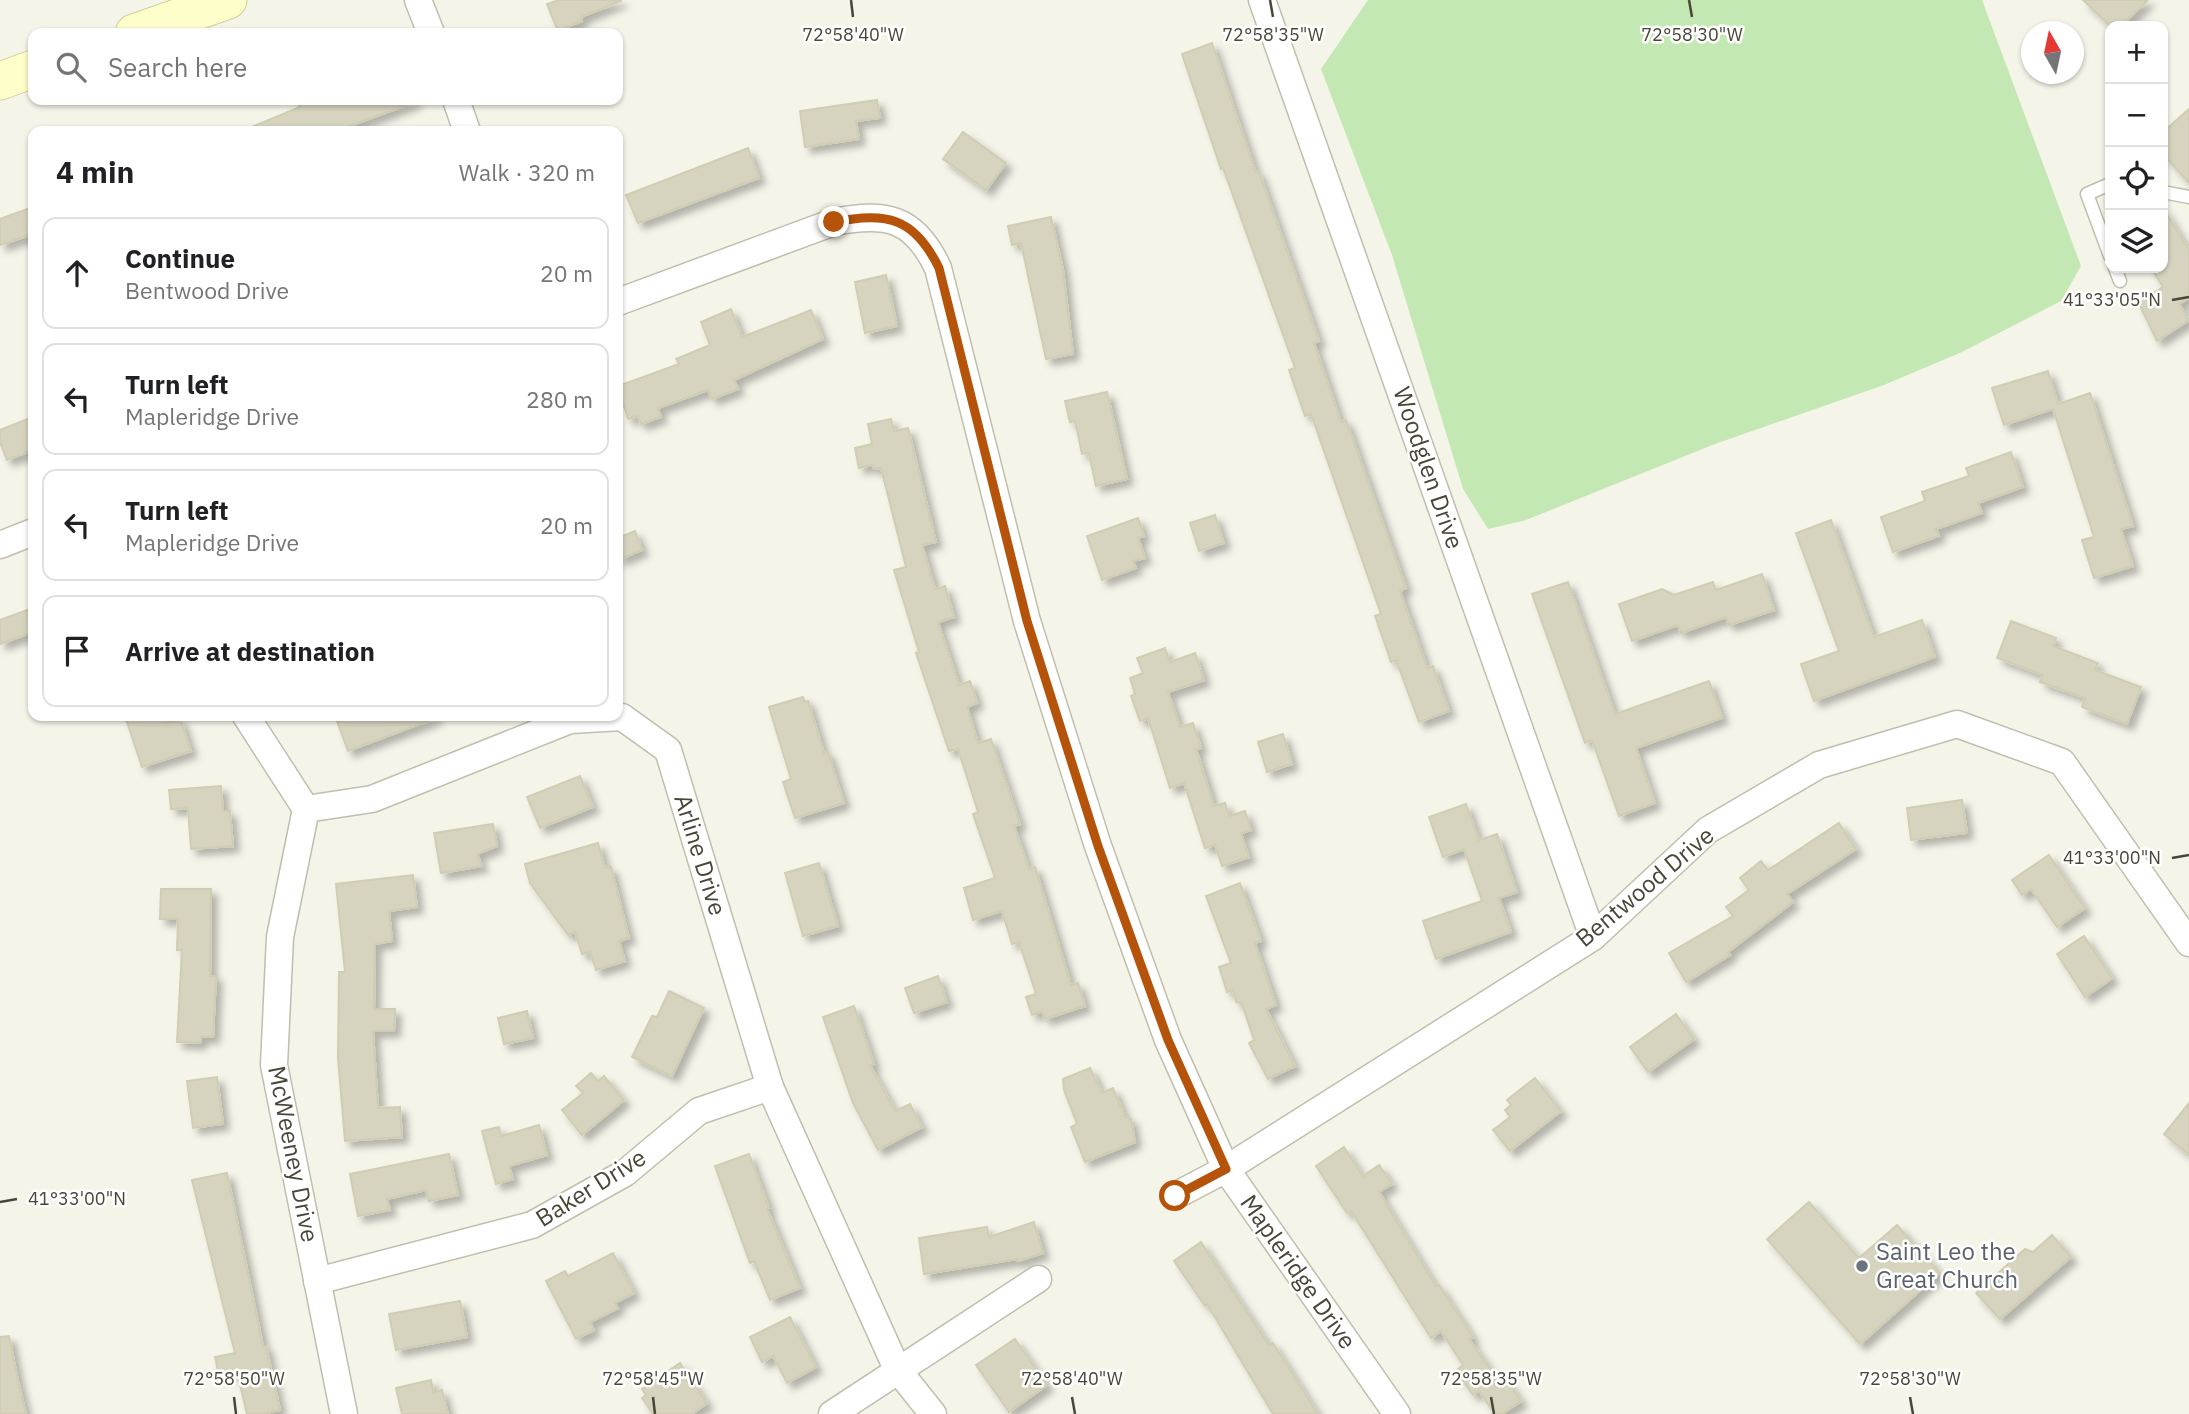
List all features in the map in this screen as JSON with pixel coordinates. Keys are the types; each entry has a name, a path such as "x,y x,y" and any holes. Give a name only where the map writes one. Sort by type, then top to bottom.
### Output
{"main road":[{"path":"148,28 228,0"},
{"path":"0,81 28,71"}],"street":[{"path":"418,0 429,28"},
{"name":"Woodglen Drive","path":"1262,0 1593,937"},
{"path":"458,105 465,126"},
{"name":"Mapleridge Drive","path":"623,300 834,222 863,216 886,216 904,224 928,247 939,268 1027,621 1098,846 1168,1040 1226,1169 1397,1414"},
{"path":"0,544 28,534"},
{"name":"Arline Drive","path":"623,718 668,750 770,1087 897,1369 933,1414"},
{"path":"249,721 306,809"},
{"name":"Arline Drive","path":"306,809 372,799 567,721"},
{"name":"Bentwood Drive","path":"1175,1196 1226,1169 1593,937 1708,830 1819,765 1957,724 2062,762 2189,943"},
{"name":"McWeeney Drive","path":"306,809 280,937 274,1065 344,1414"},
{"name":"Baker Drive","path":"317,1281 533,1225 625,1173 699,1111 770,1087"},
{"path":"832,1414 1038,1279"}],"lane":[{"path":"2105,186 2087,194 2105,243"},
{"path":"2168,193 2189,197"}],"green space":[{"path":"1368,0 1982,0 2081,266 2061,301 1962,352 1884,385 1715,444 1526,520 1488,529 1463,489 1392,255 1321,69"}],"building":[{"path":"559,0 621,0 581,17 582,21 565,28 557,28 547,4"},
{"path":"2083,0 2148,0 2126,21 2105,21"},
{"path":"1212,43 1256,173 1259,172 1319,341 1314,343 1341,422 1346,420 1406,588 1400,591 1427,668 1433,666 1449,711 1419,722 1396,660 1391,662 1375,616 1381,614 1311,414 1305,416 1289,370 1295,368 1223,168 1221,169 1182,54"},
{"path":"877,100 880,118 856,121 859,139 805,147 800,111"},
{"path":"299,105 407,105 350,126 254,126 300,107"},
{"path":"2189,109 2189,183 2168,160 2168,128"},
{"path":"963,132 1006,163 986,190 943,159"},
{"path":"748,148 759,178 638,223 626,195"},
{"path":"28,209 28,236 0,245 0,219"},
{"path":"2168,216 2189,250 2189,298 2179,304 2189,320 2157,341 2138,302 2163,287 2154,273 2168,273"},
{"path":"1051,217 1063,270 1073,354 1046,359 1021,243 1012,245 1008,226"},
{"path":"886,275 897,326 865,333 855,282"},
{"path":"731,309 742,337 811,310 823,339 734,380 738,389 712,399 708,390 658,408 661,417 641,424 638,416 628,419 623,402 623,384 679,364 676,359 710,345 701,322"},
{"path":"2048,371 2058,404 2090,393 2133,526 2121,529 2133,566 2094,578 2082,540 2094,537 2053,409 2004,425 1992,388"},
{"path":"1107,392 1127,479 1096,486 1089,453 1082,454 1075,421 1070,422 1065,401"},
{"path":"28,419 28,452 7,460 0,442 0,430"},
{"path":"891,419 894,431 908,428 936,542 922,545 935,589 945,586 954,617 938,622 959,685 970,681 977,703 967,707 978,743 991,739 1020,824 1014,826 1029,869 1035,867 1071,985 1078,983 1085,1006 1045,1019 1042,1011 1032,1015 1026,997 1036,994 1019,942 1012,944 1002,911 973,920 964,888 995,878 973,814 978,812 958,749 949,751 916,653 919,652 894,570 906,567 881,468 874,469 873,465 859,468 855,448 872,444 868,424"},
{"path":"2011,452 2023,487 1978,503 1982,513 1936,529 1939,536 1893,552 1881,517 1925,501 1922,492 1969,476 1966,468"},
{"path":"1215,515 1224,543 1199,551 1190,523"},
{"path":"1138,518 1144,536 1138,538 1145,558 1133,561 1136,568 1102,580 1087,536"},
{"path":"1831,520 1874,637 1922,620 1935,657 1814,701 1801,664 1839,651 1796,533"},
{"path":"635,531 642,550 623,558 623,536"},
{"path":"1762,574 1774,610 1729,625 1726,617 1681,633 1678,625 1632,641 1619,604 1662,589 1674,595 1713,582 1716,590"},
{"path":"1568,582 1615,714 1709,681 1722,718 1636,748 1655,803 1619,816 1592,740 1585,743 1532,594"},
{"path":"28,610 28,634 0,644 0,620"},
{"path":"2011,621 2056,638 2053,646 2098,663 2095,670 2141,687 2127,724 2082,707 2085,698 2040,682 2043,675 1997,658"},
{"path":"1165,648 1170,662 1195,653 1204,680 1168,692 1180,727 1193,723 1201,748 1196,749 1214,806 1225,803 1229,816 1245,811 1251,830 1241,833 1249,857 1222,866 1215,845 1205,848 1184,783 1170,788 1148,718 1140,721 1131,696 1135,694 1130,678 1143,673 1137,658"},
{"path":"803,697 805,702 808,701 824,753 828,752 844,803 795,818 783,782 791,779 769,707"},
{"path":"127,721 181,721 191,751 142,767"},
{"path":"337,721 428,721 348,751"},
{"path":"1283,734 1292,764 1267,772 1258,742"},
{"path":"580,776 593,807 540,828 527,797"},
{"path":"221,786 223,811 230,811 233,846 191,849 188,808 171,809 169,790"},
{"path":"1962,800 1967,833 1911,840 1907,808"},
{"path":"1466,804 1479,840 1497,834 1517,892 1499,898 1511,932 1436,959 1423,921 1482,901 1464,849 1443,857 1429,817"},
{"path":"1839,823 1856,849 1787,894 1793,902 1728,952 1730,955 1686,982 1669,953 1733,916 1726,907 1749,890 1740,878 1761,861 1768,870"},
{"path":"493,824 497,846 477,854 482,866 441,873 434,833"},
{"path":"598,843 605,868 611,867 629,938 619,941 625,961 596,970 590,952 582,954 575,932 568,935 530,883 525,864"},
{"path":"2049,855 2085,908 2057,927 2031,889 2022,895 2012,880"},
{"path":"819,863 838,926 803,936 785,873"},
{"path":"413,875 417,907 389,911 392,941 375,944 374,1009 395,1009 394,1031 373,1031 378,1108 400,1107 402,1137 345,1141 338,1058 339,972 345,972 336,884"},
{"path":"1240,883 1261,941 1255,943 1276,1005 1266,1009 1295,1066 1268,1079 1249,1043 1254,1040 1242,1004 1236,1002 1233,990 1227,992 1219,967 1231,963 1206,896"},
{"path":"161,889 211,889 210,976 216,976 213,1037 201,1037 200,1043 177,1042 182,950 177,950 178,919 160,919"},
{"path":"2084,936 2112,978 2085,997 2057,954"},
{"path":"938,976 947,1002 914,1013 905,988"},
{"path":"669,991 704,1008 672,1076 632,1057 652,1016 657,1017"},
{"path":"854,1006 874,1064 870,1065 895,1111 910,1104 922,1127 878,1150 853,1103 823,1017"},
{"path":"527,1011 533,1038 504,1044 498,1018"},
{"path":"1676,1014 1694,1039 1648,1072 1630,1047"},
{"path":"1090,1068 1102,1093 1113,1088 1125,1117 1131,1119 1135,1142 1085,1162 1071,1127 1077,1124 1064,1090 1063,1079"},
{"path":"591,1073 598,1081 604,1076 624,1100 582,1135 562,1110 583,1093 576,1086"},
{"path":"217,1077 223,1124 193,1128 187,1081"},
{"path":"1535,1078 1561,1111 1510,1151 1493,1130 1510,1117 1505,1110 1511,1105 1507,1100"},
{"path":"2189,1103 2189,1155 2164,1134"},
{"path":"539,1125 547,1155 509,1166 513,1179 496,1184 482,1131 499,1127 501,1136"},
{"path":"1344,1147 1363,1176 1379,1165 1392,1184 1379,1192 1436,1286 1439,1285 1473,1337 1469,1339 1495,1376 1501,1372 1521,1401 1502,1414 1495,1414 1479,1391 1473,1395 1456,1371 1463,1365 1441,1331 1431,1338 1351,1211 1347,1213 1316,1166"},
{"path":"449,1154 458,1195 429,1201 426,1190 387,1199 390,1210 358,1216 350,1174"},
{"path":"749,1154 769,1208 767,1209 800,1288 770,1300 754,1261 750,1263 715,1166"},
{"path":"227,1173 263,1346 266,1346 280,1410 262,1414 247,1414 237,1372 219,1376 215,1357 235,1353 192,1180"},
{"name":"Saint Leo the Great Church","path":"1809,1202 1859,1258 1897,1225 1940,1273 1860,1344 1767,1239"},
{"path":"1034,1222 1043,1253 1018,1261 1017,1259 924,1274 919,1238 987,1227 989,1237"},
{"path":"2052,1235 2071,1257 2000,1319 1976,1293 2025,1249 2033,1252"},
{"path":"1201,1242 1269,1345 1273,1343 1318,1414 1273,1414 1207,1304 1205,1306 1174,1261"},
{"path":"613,1253 634,1293 615,1303 618,1308 590,1322 594,1330 576,1339 546,1281 565,1271 568,1276"},
{"path":"460,1301 467,1337 396,1350 389,1314"},
{"path":"790,1317 816,1367 787,1383 773,1356 762,1362 750,1337"},
{"path":"9,1336 26,1414 0,1414 0,1337"},
{"path":"1015,1339 1047,1385 1009,1412 976,1365"},
{"path":"680,1363 707,1403 692,1414 653,1414 642,1398 646,1395 642,1389"},
{"path":"431,1380 433,1392 442,1390 448,1414 402,1414 396,1388"}],"place":[{"name":"Saint Leo the Great Church","path":"1862,1266"}],"route":[{"path":"834,222 863,216 886,216 904,224 916,234 928,247 939,268 1027,621 1098,846 1168,1040 1226,1169 1175,1196"}]}
